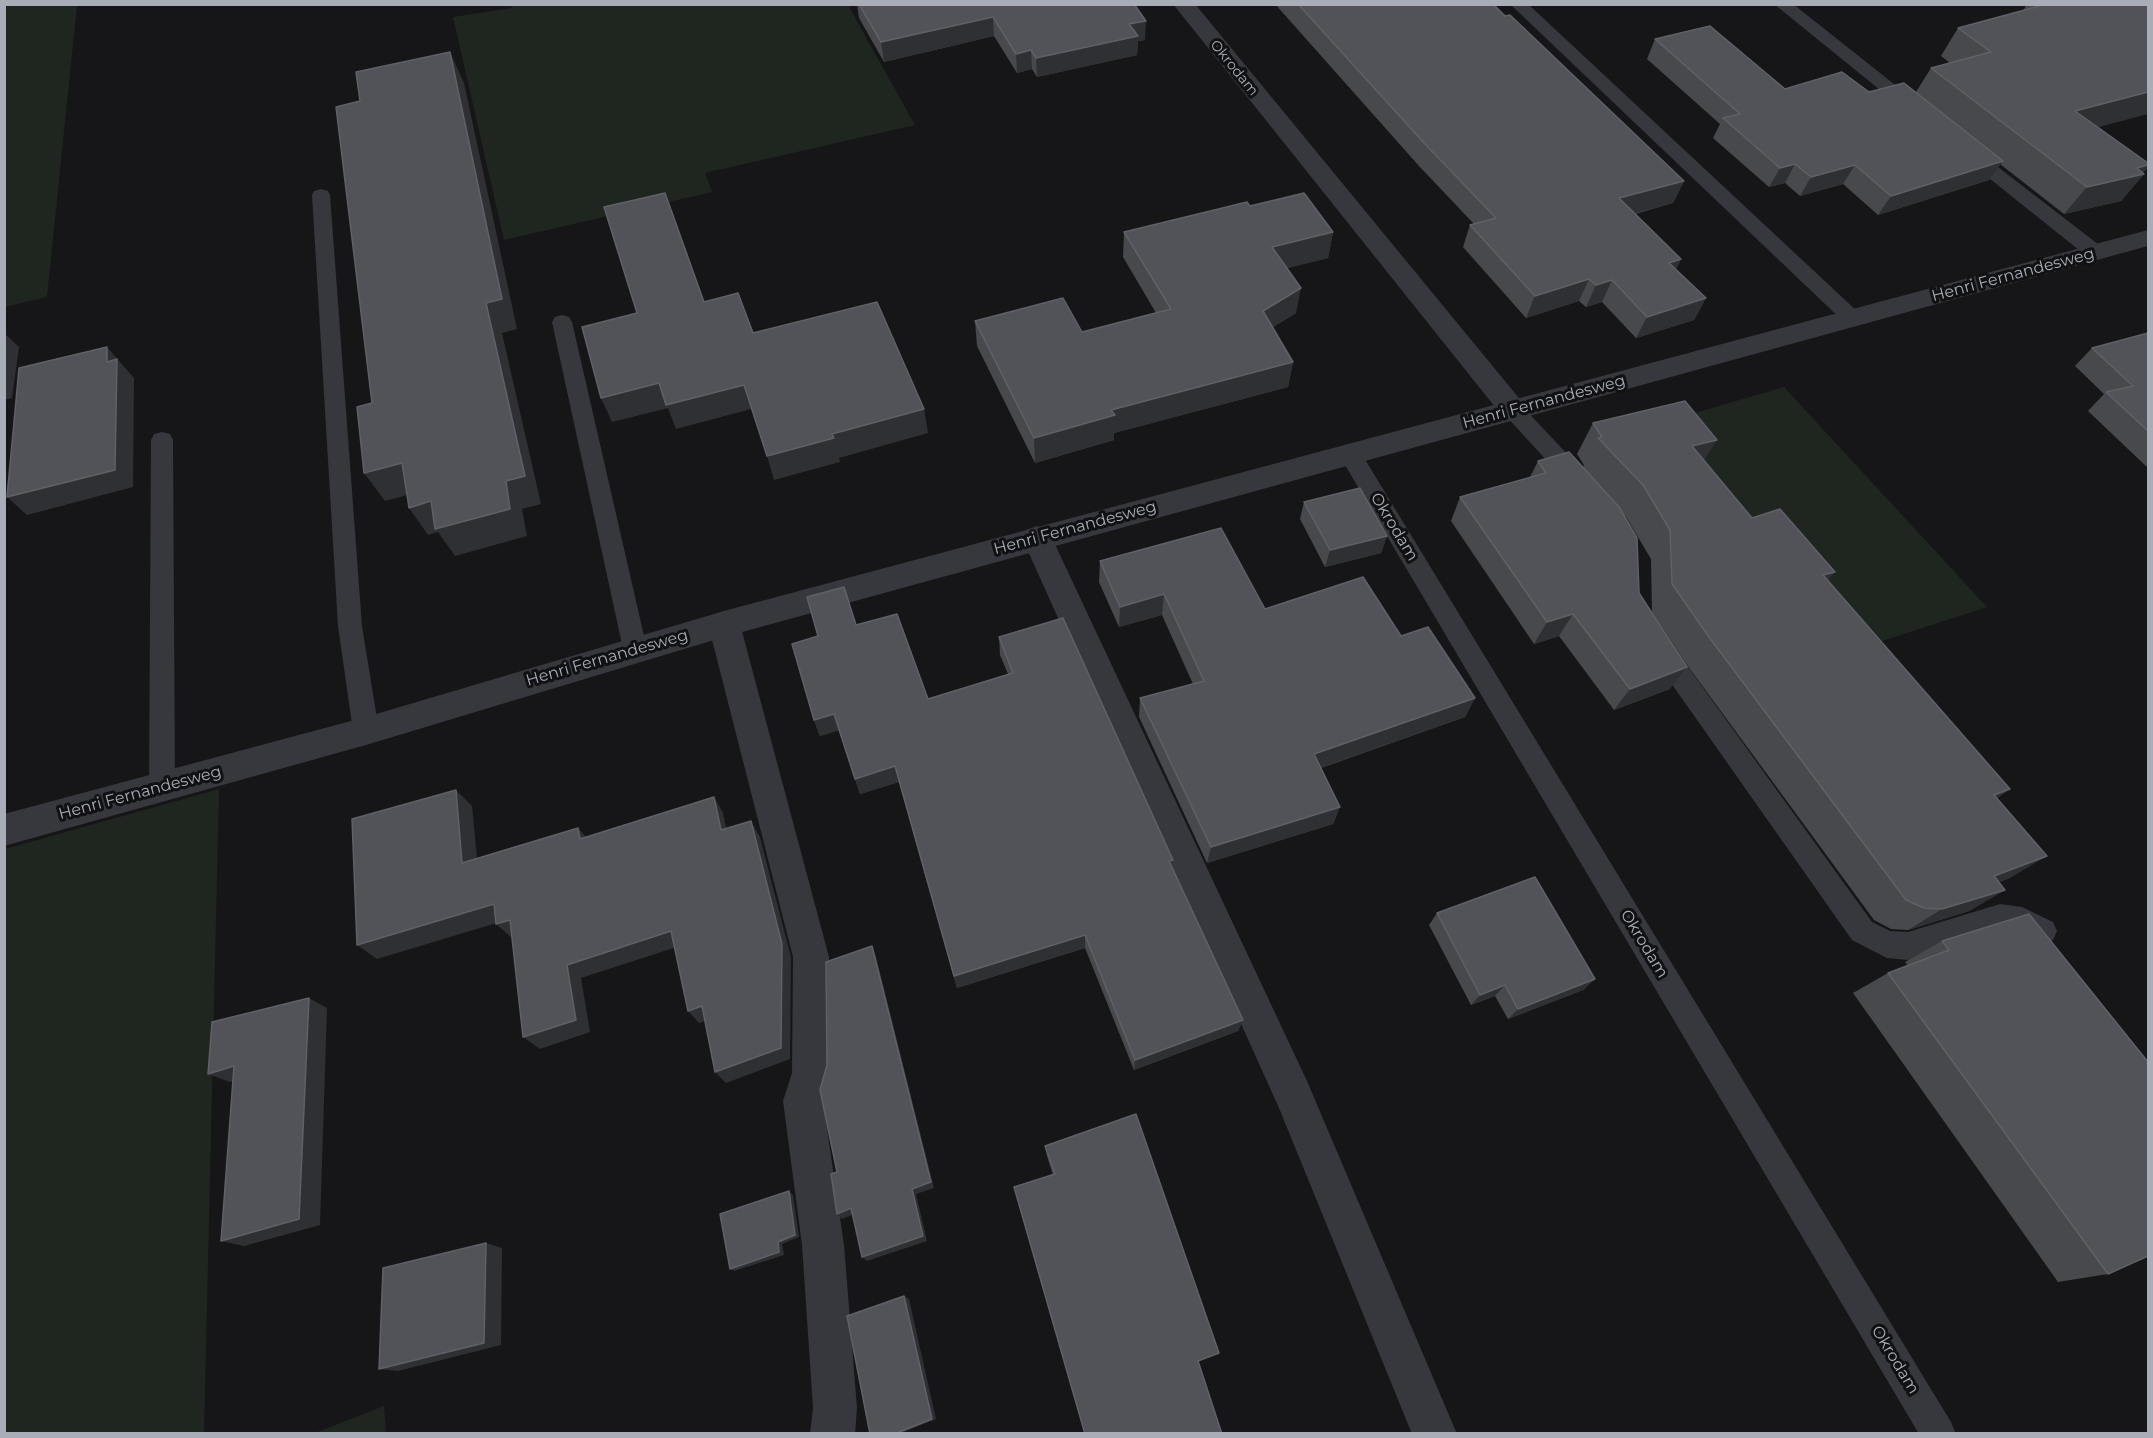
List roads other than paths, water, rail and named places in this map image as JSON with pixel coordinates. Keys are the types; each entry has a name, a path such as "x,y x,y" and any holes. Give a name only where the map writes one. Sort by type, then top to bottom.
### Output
{"street":[{"name":"Okrodam","path":"1183,4 1513,410"},
{"name":"Henri Fernandesweg","path":"4,830 366,731 724,624 2148,238"},
{"path":"1036,538 1293,1095 1435,1434"},
{"path":"724,624 811,957 811,1073 803,1101 824,1245 835,1408 832,1434"}],"lane":[{"path":"1518,4 1852,318"},
{"path":"1782,4 1929,121"},
{"path":"1957,143 2096,253"},
{"path":"321,195 350,626 366,731"},
{"path":"562,322 635,649"},
{"path":"1513,410 1594,497"},
{"path":"162,440 162,787"},
{"name":"Okrodam","path":"1350,454 1939,1434"},
{"path":"1651,634 1862,931 1887,944 1908,946 2000,917 2022,920 2043,931"}]}
